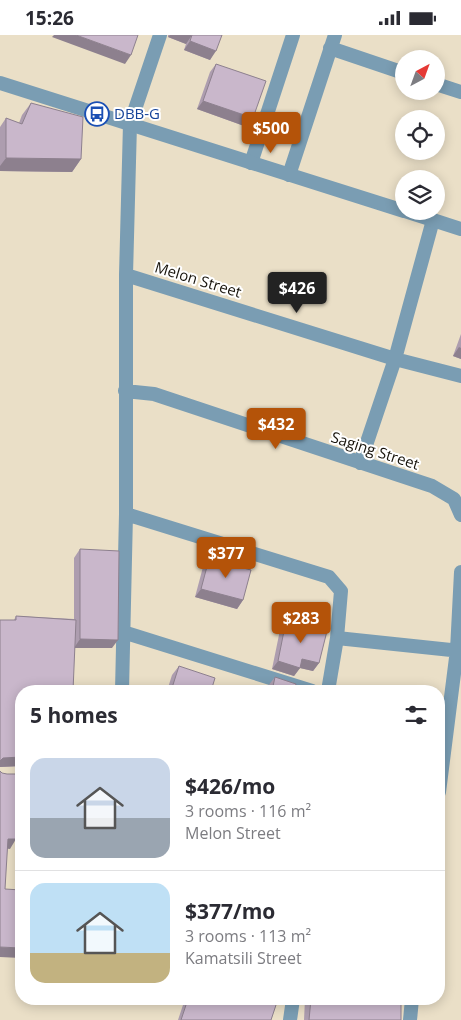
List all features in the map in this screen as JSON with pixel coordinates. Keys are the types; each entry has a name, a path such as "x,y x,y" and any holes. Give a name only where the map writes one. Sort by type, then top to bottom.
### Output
{"street":[{"path":"122,685 126,514 126,275 130,124 160,35"},
{"path":"251,163 293,35"},
{"path":"289,175 333,42 395,69"},
{"path":"0,83 395,208"},
{"path":"445,87 461,92"},
{"path":"360,463 395,359 432,220 461,229"},
{"name":"Melon Street","path":"126,275 395,359 461,376"},
{"name":"Saging Street","path":"125,391 154,394 432,486 454,499 461,515"},
{"path":"126,514 329,577 341,591 337,638 329,685"},
{"path":"445,749 459,650 461,572"},
{"path":"123,632 293,685"},
{"path":"337,638 459,650"},
{"path":"290,1020 292,1005"},
{"path":"410,1020 411,1005"}],"building":[{"path":"76,35 138,35 131,55"},
{"path":"192,35 222,35 216,51 190,41"},
{"path":"216,64 266,81 253,118 203,101"},
{"path":"31,103 83,117 81,159 6,158 6,118 22,124"},
{"path":"80,549 119,551 118,640 80,639"},
{"path":"209,559 251,570 243,600 201,589"},
{"path":"16,616 76,620 73,685 15,685 15,757 3,758 0,761 0,620 16,620"},
{"path":"286,621 327,631 319,663 302,659 300,668 278,661"},
{"path":"179,666 215,678 213,685 173,685"},
{"path":"275,677 296,684 296,685 273,685"},
{"path":"0,771 7,774 15,774 15,839 8,839 5,889 15,890 15,948 0,947"},
{"path":"186,1005 276,1005 271,1020 181,1020"},
{"path":"310,1005 401,1005 401,1020 309,1020"}],"place":[{"name":"DBB-G","path":"97,114"}]}
